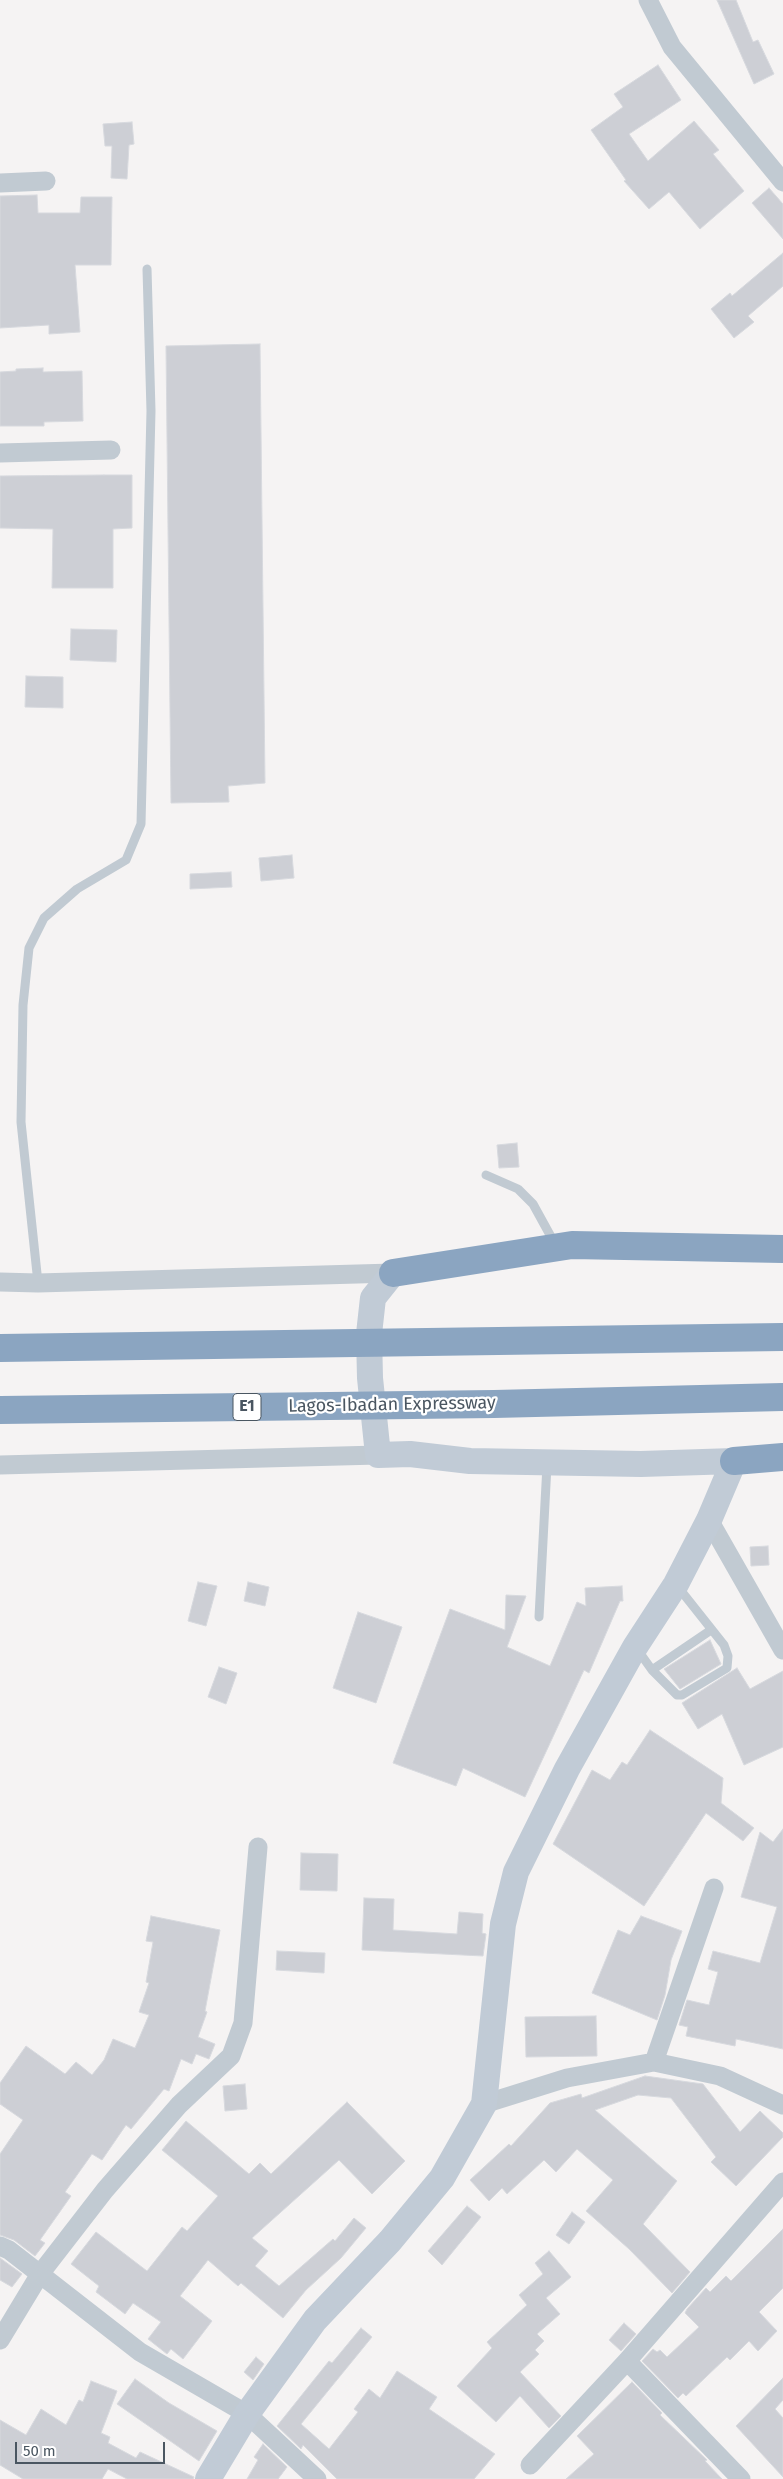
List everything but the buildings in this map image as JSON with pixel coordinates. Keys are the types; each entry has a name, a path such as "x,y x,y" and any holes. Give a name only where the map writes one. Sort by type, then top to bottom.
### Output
{"highway":[{"path":"393,1273 572,1245 783,1249"},
{"path":"0,1348 783,1337"},
{"name":"Lagos-Ibadan Expressway","path":"0,1410 494,1404 783,1396"},
{"path":"734,1461 783,1457"}],"street":[{"path":"648,0 672,48 783,182"},
{"path":"0,182 46,182"},
{"path":"0,453 111,450"},
{"path":"0,1282 38,1283 393,1273"},
{"path":"378,1455 370,1378 369,1334 373,1298 393,1273"},
{"path":"0,1465 410,1454 470,1461 641,1464 734,1461 709,1520 676,1584 635,1647 566,1769 516,1872 503,1924 484,2104 442,2178 390,2241 315,2320 247,2414 208,2479"},
{"path":"709,1520 783,1650"},
{"path":"0,2340 40,2274 105,2190 179,2105 232,2056 243,2022 258,1848"},
{"path":"654,2062 714,1888"},
{"path":"484,2104 567,2078 654,2062 720,2076 783,2105"},
{"path":"530,2465 627,2361 783,2182"},
{"path":"0,2246 10,2250 140,2352 247,2414 317,2479"},
{"path":"627,2361 741,2479"}],"lane":[{"path":"38,1283 21,1122 23,1005 30,948 44,918 77,889 126,860 141,824 151,412 147,269"},
{"path":"486,1175 518,1189 533,1204 557,1247"},
{"path":"539,1617 547,1462"},
{"path":"635,1647 652,1670 673,1693 682,1695 727,1668 727,1651 676,1584"},
{"path":"652,1670 711,1630"}]}
